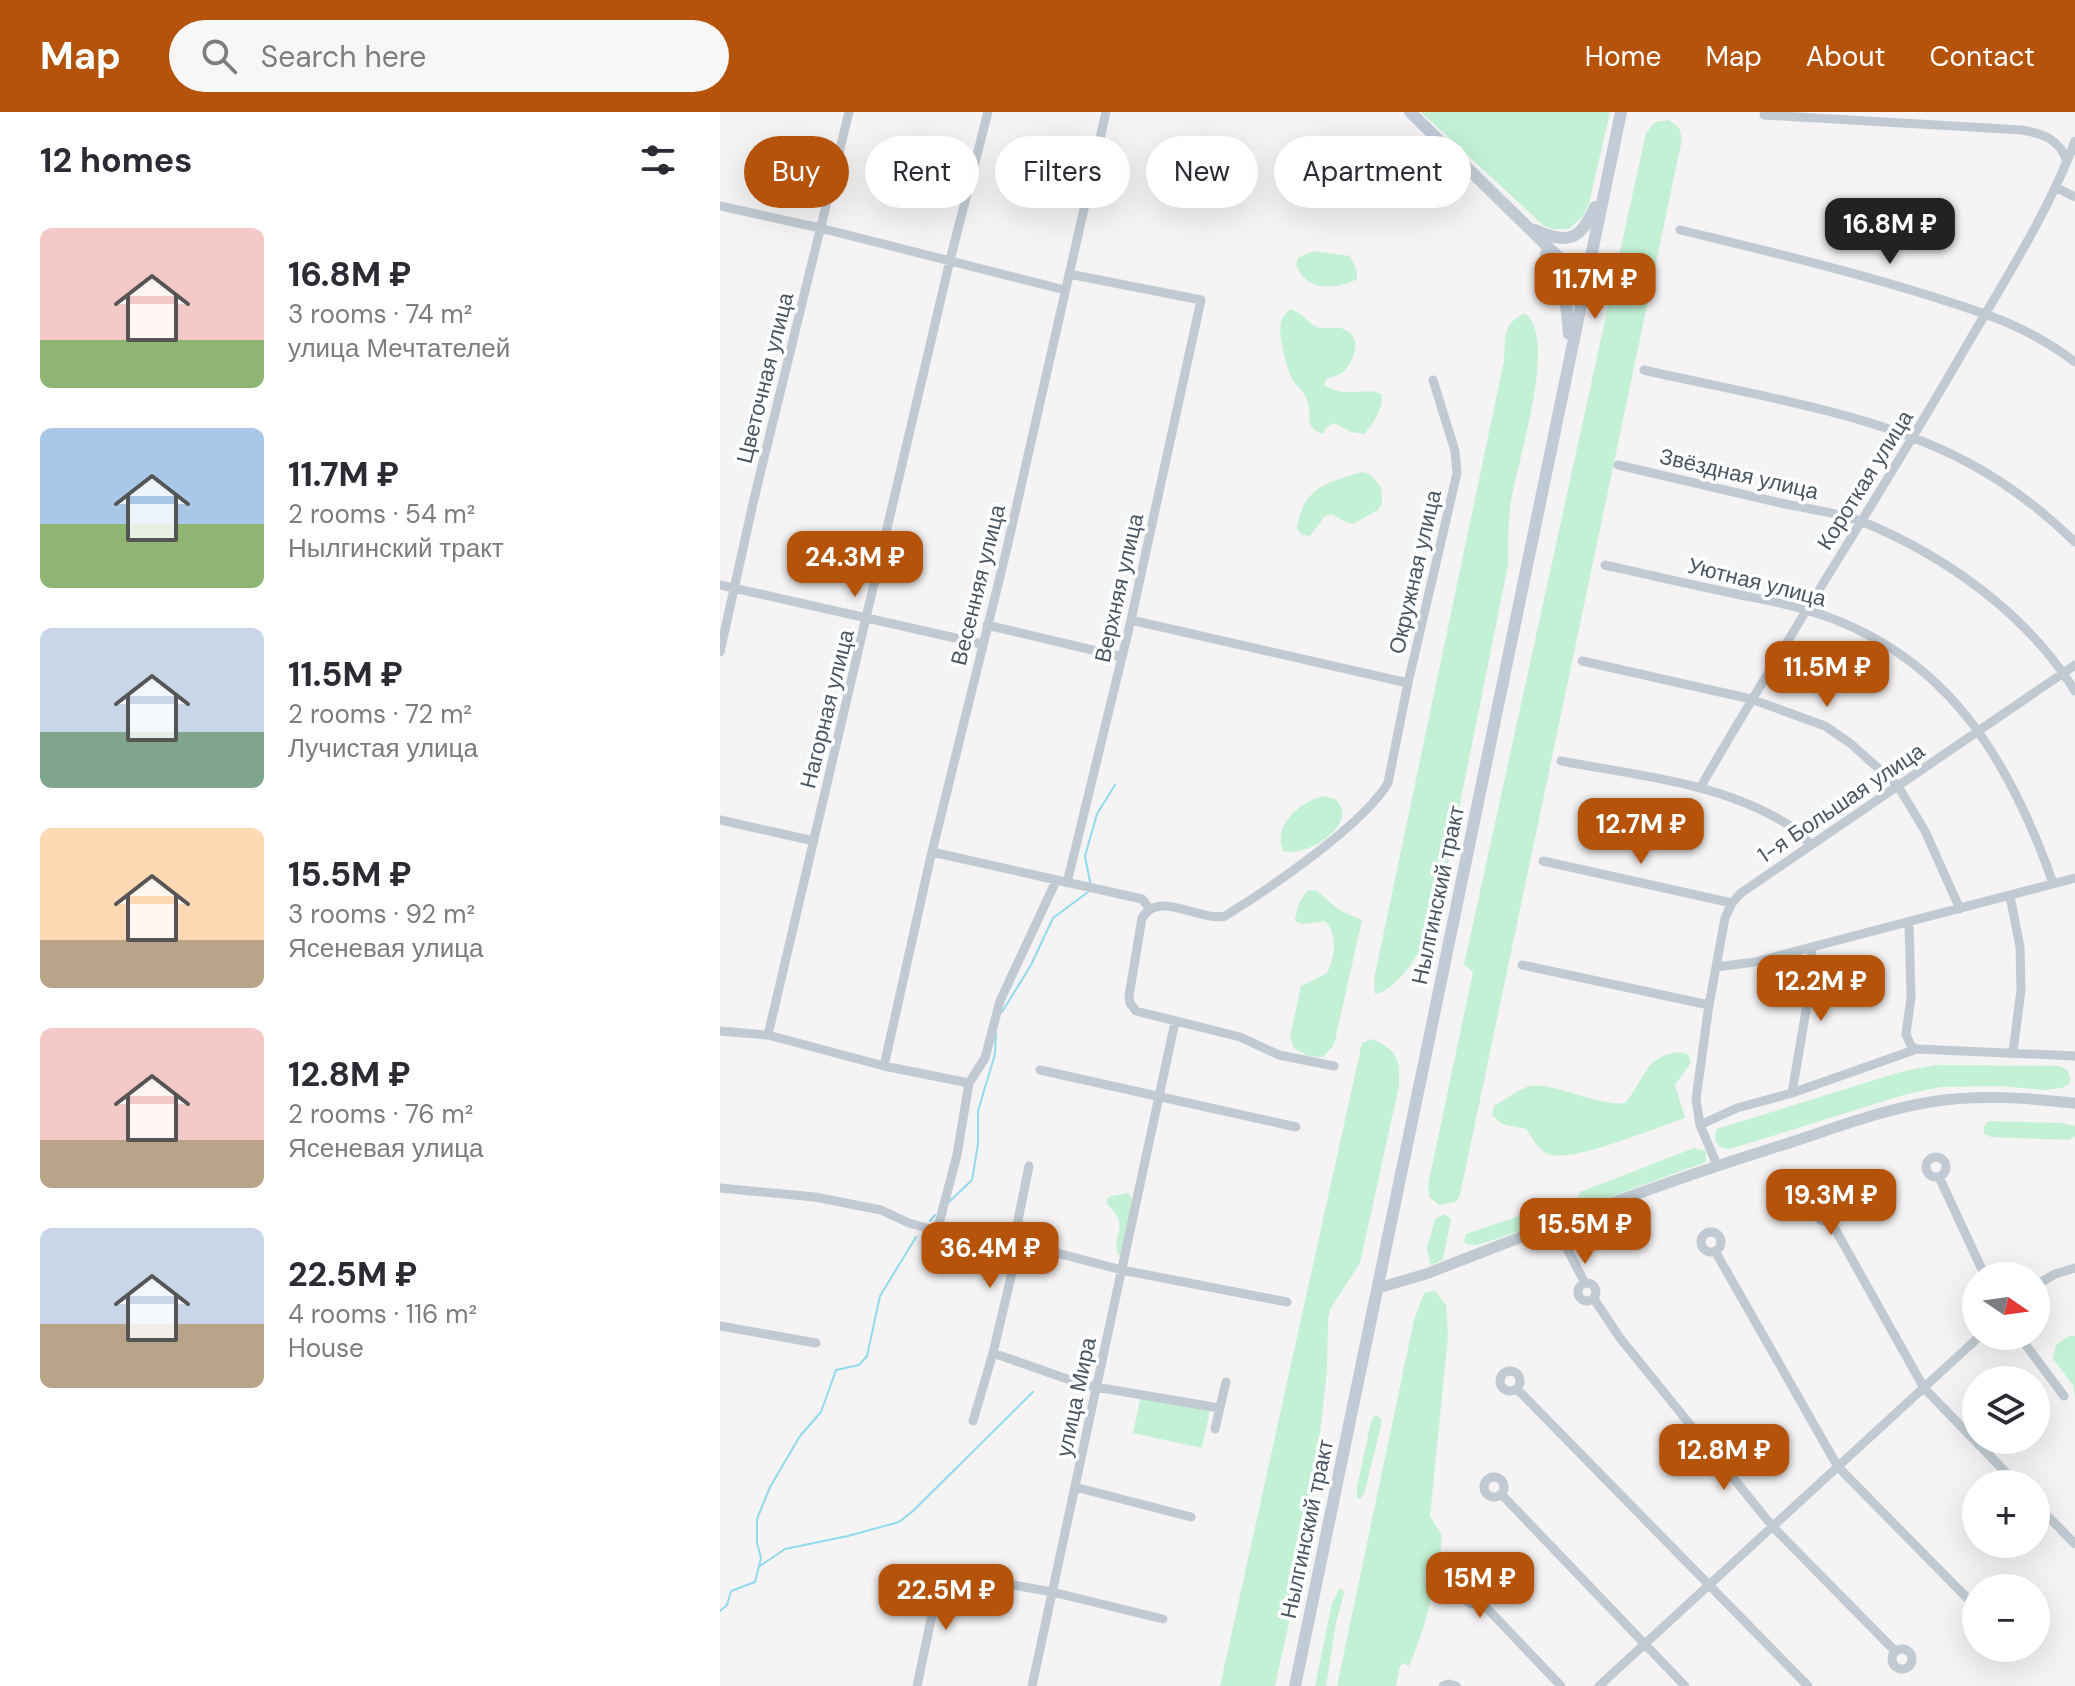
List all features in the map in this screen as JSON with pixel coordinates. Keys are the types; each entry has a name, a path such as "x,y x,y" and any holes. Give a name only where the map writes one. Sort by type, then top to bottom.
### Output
{"main road":[{"path":"1410,112 1584,282"},
{"name":"Нылгинский тракт","path":"1295,1686 1621,112"},
{"path":"1525,225 1557,238 1575,236 1589,220 1605,184"},
{"path":"1525,225 1555,267 1565,289 1570,353"}],"street":[{"name":"Цветочная улица","path":"720,652 849,112"},
{"name":"Нагорная улица","path":"768,1035 950,260 988,112"},
{"name":"Весенняя улица","path":"884,1066 1106,112"},
{"path":"1764,115 2022,130 2050,138 2062,148 2067,161"},
{"name":"Короткая улица","path":"1700,788 1751,699 1913,439 2057,188 2075,141"},
{"path":"2057,188 2075,197"},
{"path":"720,206 1065,290"},
{"path":"1680,230 1867,276 1986,313 2045,340 2075,362"},
{"name":"Верхняя улица","path":"1067,883 1131,620 1201,300 1069,274"},
{"path":"1644,370 1867,421 1913,439 1967,461 2019,494 2075,542"},
{"name":"Окружная улица","path":"1131,620 1408,683 1457,473 1455,451 1433,380"},
{"name":"Звёздная улица","path":"1618,465 1860,521 1912,546 1958,574 2023,626 2075,691"},
{"name":"Уютная улица","path":"1605,565 1807,610 1870,636 1897,652 1956,702 1979,731 2015,788 2053,883"},
{"path":"720,585 982,644"},
{"path":"987,625 1122,657"},
{"path":"1582,661 1751,699 1825,726 1850,743 1898,786 1925,831 1960,909"},
{"name":"1-я Большая улица","path":"1732,903 1741,893 1811,844 2075,665"},
{"path":"1334,1066 1279,1055 1240,1037 1136,1011 1130,1003 1142,918 1159,905 1214,918 1225,916 1309,858 1356,819 1380,796 1388,783 1408,683"},
{"path":"1561,761 1700,788 1756,807 1784,822 1811,844"},
{"path":"720,820 814,841"},
{"path":"932,852 1142,899 1150,909"},
{"path":"1543,861 1732,903 1725,918 1709,1005 1696,1099 1700,1125 1717,1165"},
{"path":"1716,967 1755,962 1812,948 2075,878"},
{"path":"937,1231 957,1155 969,1083 985,1058 1000,1001 1056,881"},
{"path":"2010,896 2020,947 2021,990 2013,1052"},
{"path":"1909,923 1911,998 1906,1034 1908,1041 1917,1049"},
{"path":"1792,1093 1808,999 1812,948"},
{"path":"1522,965 1709,1005"},
{"name":"улица Мира","path":"1032,1686 1175,1022"},
{"path":"720,1031 768,1035 884,1066 969,1083"},
{"path":"1700,1125 1737,1108 1792,1093 1917,1049 2075,1056"},
{"path":"1040,1070 1296,1127"},
{"path":"1378,1288 1426,1274 1717,1165 1875,1115 1930,1102 1999,1098 2075,1103"},
{"path":"973,1421 1019,1243 1017,1225 1029,1166"},
{"path":"1940,1179 1979,1262"},
{"path":"720,1188 815,1197 881,1210 937,1231 1019,1243 1122,1270 1287,1302"},
{"path":"1830,1220 1924,1388 2003,1470"},
{"path":"1554,1224 1585,1283 1580,1286 1578,1295 1585,1301 1594,1299 1620,1338 1773,1527 1895,1651"},
{"path":"1715,1251 1838,1467 1962,1593"},
{"path":"2050,1277 2075,1268"},
{"path":"720,1326 816,1343"},
{"path":"1599,1686 1965,1350"},
{"path":"2030,1350 2064,1396"},
{"path":"993,1353 1084,1385 1219,1408"},
{"path":"1215,1429 1226,1382"},
{"path":"1517,1389 1808,1686"},
{"path":"1075,1487 1191,1517"},
{"path":"1501,1494 1685,1686"},
{"path":"2050,1518 2075,1544"},
{"path":"917,1686 941,1572 1052,1592 1163,1619"},
{"path":"1481,1602 1561,1686"},
{"path":"1443,1686 1456,1686"}],"green space":[{"path":"1421,112 1610,112 1589,203 1583,216 1569,229 1553,229 1543,225 1471,158 1471,136 1447,136"},
{"path":"1669,120 1679,128 1682,139 1460,1195 1456,1202 1439,1205 1429,1197 1428,1185 1473,972 1464,965 1646,133 1655,122"},
{"path":"1313,251 1350,256 1357,279 1331,287 1307,280 1296,265 1298,258"},
{"path":"1290,309 1317,327 1348,331 1355,340 1355,351 1347,367 1342,373 1326,379 1324,385 1341,392 1381,394 1377,415 1364,434 1351,432 1334,423 1323,434 1311,425 1307,400 1291,376 1281,341 1282,319"},
{"path":"1525,313 1535,328 1537,377 1510,509 1508,565 1437,918 1420,951 1403,974 1394,984 1375,994 1374,979 1504,361 1506,332 1512,322"},
{"path":"1362,472 1370,474 1381,487 1382,503 1378,510 1353,524 1332,514 1325,516 1310,536 1302,535 1297,529 1300,515 1311,495 1319,488"},
{"path":"1324,796 1335,799 1341,807 1342,814 1334,831 1309,848 1283,851 1281,841 1285,823 1306,803"},
{"path":"1308,890 1317,891 1339,910 1362,920 1334,1045 1323,1057 1308,1056 1294,1048 1290,1037 1301,986 1327,973 1333,953 1332,932 1325,921 1296,922 1299,903"},
{"path":"1373,1039 1396,1057 1399,1086 1360,1263 1330,1309 1327,1369 1310,1527 1275,1686 1220,1686 1362,1043"},
{"path":"1678,1052 1688,1054 1691,1062 1675,1085 1685,1118 1617,1142 1579,1153 1551,1155 1540,1148 1526,1129 1502,1124 1492,1115 1494,1106 1527,1087 1536,1086 1601,1101 1625,1103 1651,1064"},
{"path":"1935,1065 2059,1066 2068,1072 2070,1083 2062,1088 2045,1090 1998,1086 1941,1087 1907,1094 1730,1149 1715,1140 1717,1129 1904,1071"},
{"path":"1988,1121 2062,1123 2075,1126 2075,1136 2069,1140 1991,1137 1984,1134"},
{"path":"1694,1148 1706,1151 1706,1162 1591,1204 1576,1202 1580,1192"},
{"path":"1129,1193 1133,1201 1118,1255 1119,1223 1107,1199"},
{"path":"1528,1213 1537,1219 1534,1226 1478,1245 1464,1241 1466,1234"},
{"path":"1445,1214 1451,1219 1443,1259 1433,1265 1430,1264 1427,1248 1435,1219"},
{"path":"1435,1291 1446,1305 1448,1336 1430,1516 1442,1536 1430,1602 1415,1652 1409,1666 1404,1663 1400,1666 1396,1686 1337,1686 1414,1320 1424,1293"},
{"path":"2069,1336 2075,1336 2075,1398 2073,1385 2053,1359 2056,1345"},
{"path":"1141,1395 1210,1410 1202,1448 1133,1433"},
{"path":"1375,1415 1381,1418 1381,1426 1365,1491 1357,1499 1357,1487"},
{"path":"1339,1589 1344,1593 1326,1686 1315,1686 1332,1603"}],"waterway":[{"path":"1090,882 1085,856 1097,814 1115,785"},
{"path":"1002,1012 1031,965 1053,918 1088,892"},
{"path":"949,1202 972,1180 978,1144 978,1111 995,1054 996,1033"},
{"path":"930,1221 935,1215"},
{"path":"720,1611 727,1605 731,1591 755,1582 761,1558 757,1543 757,1519 770,1487 800,1436 821,1412 836,1370 859,1365 867,1356 880,1296 916,1237"},
{"path":"760,1566 785,1549 899,1522 1033,1392"}]}
